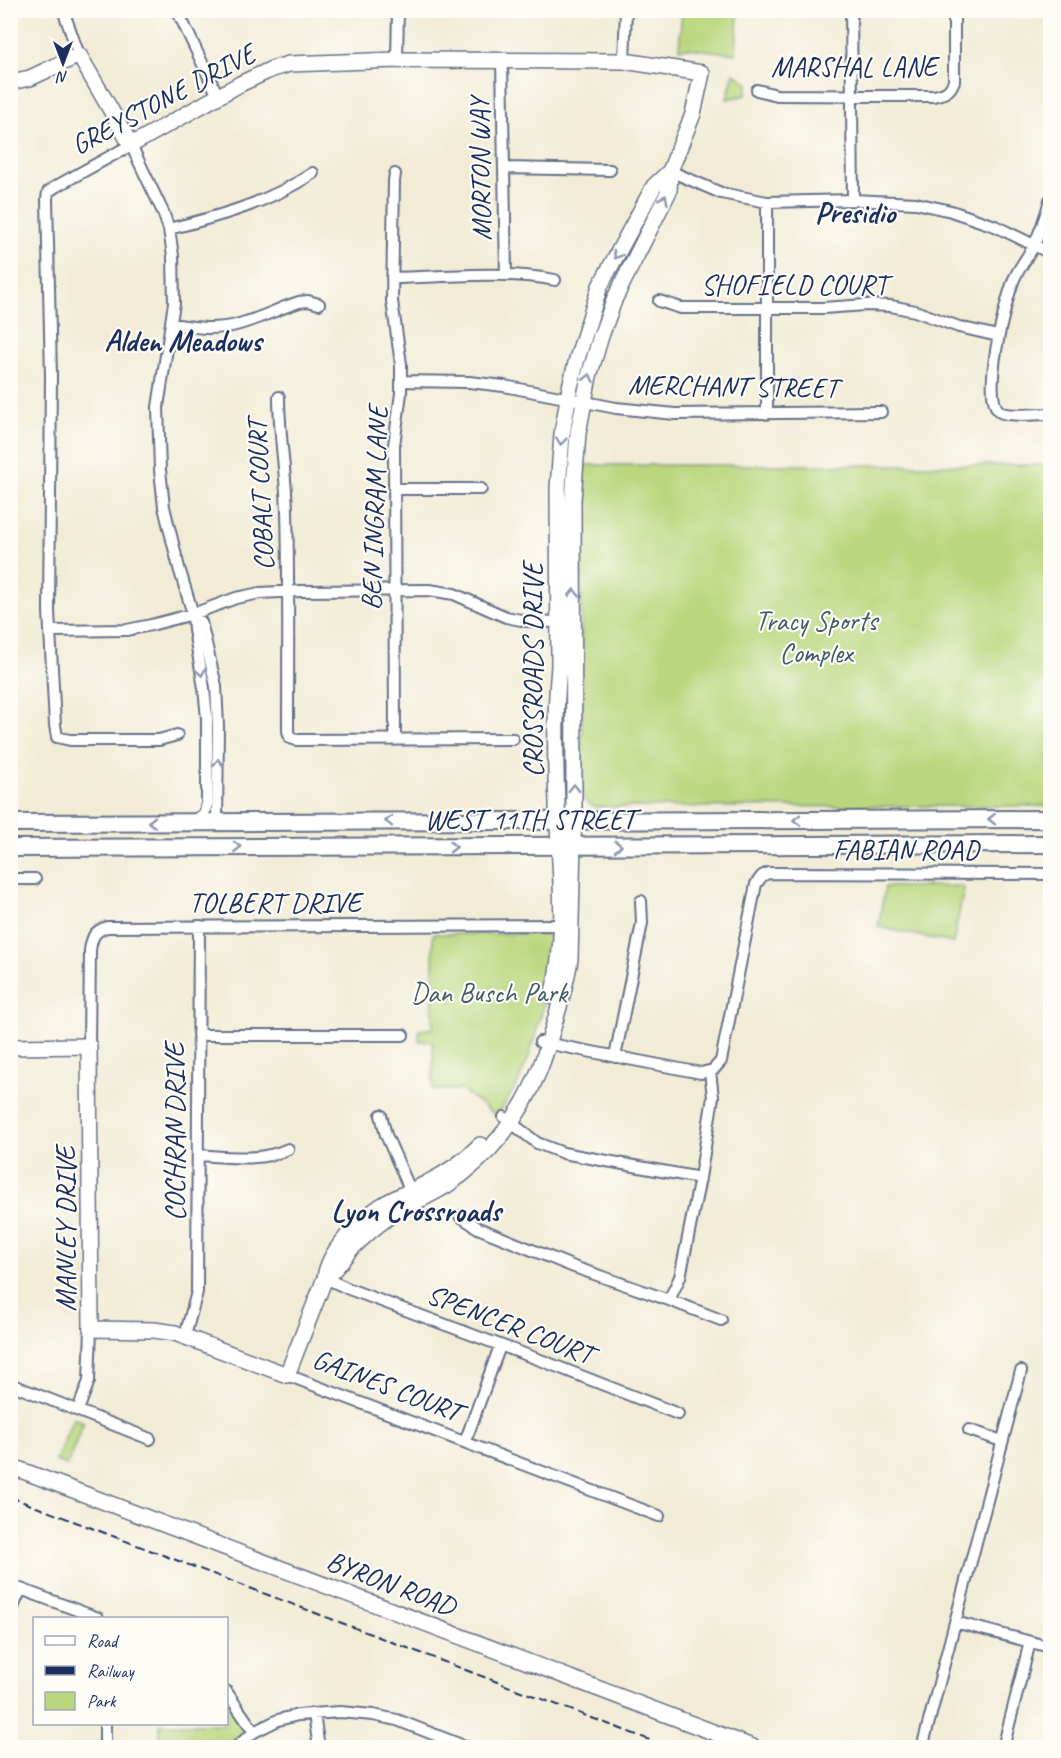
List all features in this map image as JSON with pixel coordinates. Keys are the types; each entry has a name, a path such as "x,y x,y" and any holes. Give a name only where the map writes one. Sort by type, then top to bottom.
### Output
{"main road":[{"name":"WEST 11TH STREET","path":"10,823 1050,819"},
{"path":"78,848 92,840 106,837 200,837 209,833 217,822"},
{"name":"WEST 11TH STREET","path":"10,848 1050,844"}],"street":[{"path":"63,10 80,55 131,145 169,229 173,256 174,303 158,407 160,470 164,507 193,614 207,718 207,804 204,814 192,822"},
{"path":"177,10 219,96"},
{"path":"397,60 398,10"},
{"path":"624,62 626,10"},
{"path":"851,10 853,200"},
{"name":"MARSHAL LANE","path":"757,90 777,95 933,96 942,94 951,89 954,81 954,10"},
{"path":"10,82 30,78 80,55"},
{"name":"GREYSTONE DRIVE","path":"50,631 51,301 46,206 48,192 219,96 272,69 289,64 397,60 624,62 702,73"},
{"name":"MORTON WAY","path":"502,62 506,275"},
{"name":"CROSSROADS DRIVE","path":"287,1375 325,1278 334,1271 366,1234 429,1182 478,1148 507,1120 544,1043 566,925 566,821 574,487 578,433 601,336 615,298 669,191 670,171 693,114 702,73"},
{"path":"504,168 610,170"},
{"path":"670,171 721,193 767,202 853,200 915,203 951,211 995,225 1050,253"},
{"name":"CROSSROADS DRIVE","path":"566,821 556,692 559,666 558,488 567,398 600,286 654,186 670,171"},
{"path":"169,229 223,216 295,185 313,173"},
{"name":"BEN INGRAM LANE","path":"395,174 392,301 401,364 401,393 394,445 395,740"},
{"path":"1050,200 1034,245 1015,279 998,336 995,350 993,400 999,411 1007,414 1050,414"},
{"path":"767,202 767,414"},
{"path":"392,278 506,275 555,280"},
{"path":"171,324 206,329 236,326 299,302 308,301 319,304"},
{"name":"SHOFIELD COURT","path":"659,301 681,309 891,306 915,311 959,327 998,336"},
{"name":"MERCHANT STREET","path":"401,381 469,382 504,386 616,408 675,414 881,412"},
{"name":"COBALT COURT","path":"279,397 287,508 288,731 290,738 297,740 395,740"},
{"path":"394,489 481,489"},
{"path":"177,735 159,740 70,740 57,737 54,725 50,631 127,630 193,614 237,598 260,593 288,591 429,590 454,594 506,617 526,621 558,622"},
{"path":"193,614 201,622 216,686 217,822"},
{"path":"395,740 513,739"},
{"path":"1033,844 1050,837"},
{"name":"FABIAN ROAD","path":"710,1071 721,1061 753,893 762,876 776,872 1050,873"},
{"path":"10,879 35,879"},
{"path":"615,1057 642,923 641,901"},
{"name":"TOLBERT DRIVE","path":"90,1046 90,950 94,933 107,927 566,925"},
{"name":"COCHRAN DRIVE","path":"185,1336 197,1292 199,926"},
{"path":"198,1035 403,1035"},
{"path":"544,1043 701,1073 710,1071 713,1097 700,1178 680,1277 669,1300"},
{"path":"10,1047 90,1046"},
{"name":"MANLEY DRIVE","path":"78,1410 88,1381 91,1329 90,1046"},
{"path":"381,1115 386,1135 414,1196"},
{"path":"507,1120 537,1143 562,1153 700,1178"},
{"path":"198,1155 267,1156 288,1149"},
{"path":"460,1216 488,1233 721,1320"},
{"name":"SPENCER COURT","path":"325,1278 678,1414"},
{"name":"GAINES COURT","path":"91,1329 154,1329 185,1336 659,1516"},
{"path":"465,1442 500,1346"},
{"path":"922,1748 1021,1371"},
{"path":"10,1384 150,1439"},
{"path":"969,1430 1002,1441"},
{"name":"BYRON ROAD","path":"10,1466 755,1748"},
{"path":"10,1614 16,1587 95,1617"},
{"path":"955,1622 1050,1647"},
{"path":"1003,1748 1030,1642"},
{"path":"228,1693 254,1732"},
{"path":"235,1748 254,1732 278,1720 340,1712 397,1720 448,1744 469,1748"},
{"path":"314,1714 319,1748"},
{"path":"105,1725 105,1748"}],"green space":[{"path":"682,11 738,11 736,54 679,49"},
{"path":"734,73 748,83 746,95 727,99"},
{"name":"Tracy Sports Complex","path":"583,465 1050,465 1050,806 598,807 589,804 582,792 581,488"},
{"path":"961,886 964,889 953,943 878,927 885,887"},
{"name":"Dan Busch Park","path":"433,934 545,934 555,940 551,981 529,1056 518,1083 497,1116 461,1090 433,1090 433,1042 419,1041 419,1030 433,1028"},
{"path":"73,1418 84,1422 67,1465 56,1461"},
{"path":"228,1700 241,1722 242,1732 229,1747 160,1747 160,1725 228,1725"}],"railway":[{"path":"10,1497 671,1748"}],"district":[{"name":"Presidio","path":"855,213"},
{"name":"Alden Meadows","path":"183,341"},
{"name":"Lyon Crossroads","path":"416,1211"}]}
